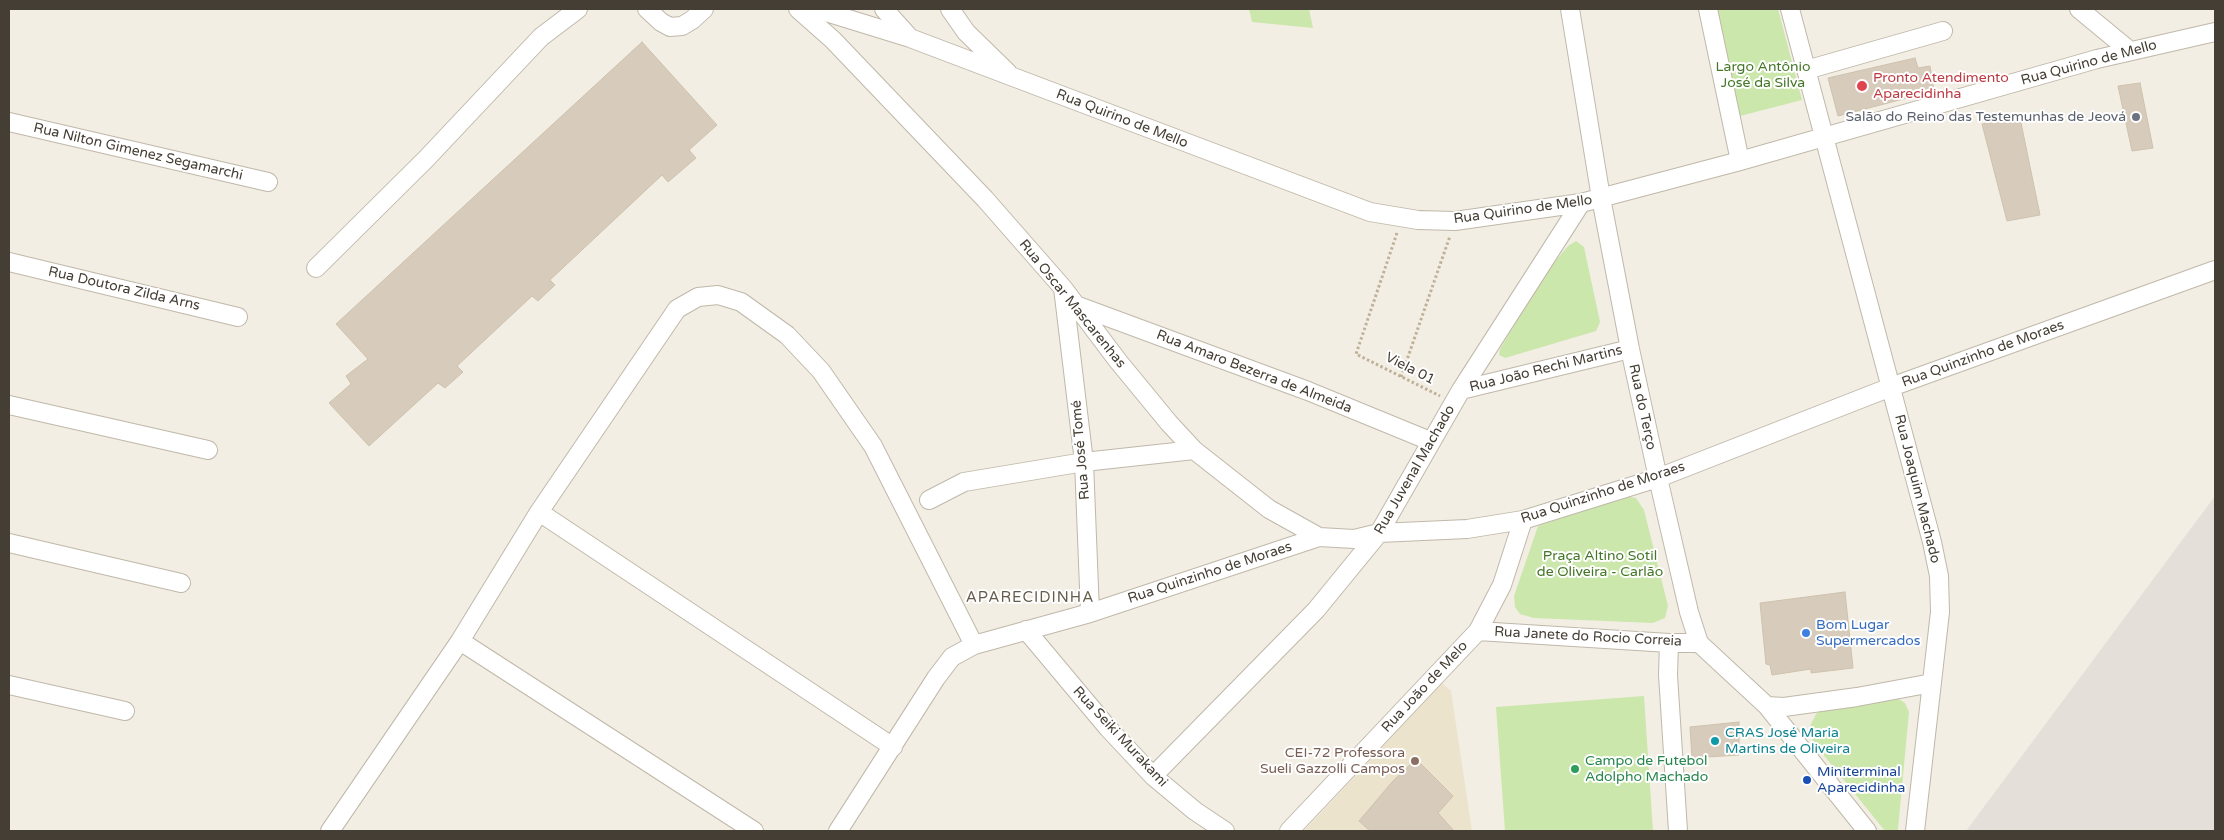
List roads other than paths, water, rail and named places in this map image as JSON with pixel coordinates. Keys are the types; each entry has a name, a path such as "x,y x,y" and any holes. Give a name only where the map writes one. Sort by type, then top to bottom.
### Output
{"street":[{"path":"316,268 426,159 541,38 578,9"},
{"path":"647,9 661,22 670,27 682,26 704,9"},
{"name":"Rua Oscar Mascarenhas","path":"798,9 833,40 916,125 1063,288 1118,361 1194,450 1269,509 1319,537"},
{"name":"Rua Quirino de Mello","path":"816,9 910,38 1370,212 1402,217 1455,221 1581,203 1740,161 2097,59 2215,32"},
{"path":"884,9 910,38"},
{"path":"950,9 966,32 1013,78"},
{"name":"Rua do Terço","path":"1570,9 1601,198 1630,348 1689,612 1699,643 1766,706 1867,831"},
{"path":"1708,9 1740,161"},
{"name":"Rua Joaquim Machado","path":"1790,9 1932,542 1939,576 1940,612 1914,829"},
{"path":"2079,9 2130,52"},
{"path":"1806,70 1943,31"},
{"name":"Rua Nilton Gimenez Segamarchi","path":"9,122 268,182"},
{"name":"Rua Juvenal Machado","path":"1153,776 1316,610 1379,533 1430,441 1581,203"},
{"name":"Rua Doutora Zilda Arns","path":"9,262 238,317"},
{"name":"Rua Quinzinho de Moraes","path":"838,831 936,678 952,657 974,646 1090,613 1319,537 1354,540 1379,533 1467,529 1523,520 1658,478 1891,387 2215,270"},
{"name":"Rua José Tomé","path":"1063,288 1084,462 1090,613"},
{"path":"330,831 460,641 539,512 677,309 698,296 718,295 741,302 787,335 822,371 873,446 974,646"},
{"name":"Rua Amaro Bezerra de Almeida","path":"1078,306 1308,391 1430,441"},
{"name":"Rua João Rechi Martins","path":"1457,397 1630,348"},
{"path":"9,405 208,450"},
{"path":"929,500 964,482 1084,462 1194,450"},
{"path":"539,512 892,747"},
{"name":"Rua João de Melo","path":"1289,831 1478,631 1502,585 1523,520"},
{"path":"9,544 181,582"},
{"name":"Rua Seiki Murakami","path":"1026,630 1108,728 1153,776 1195,811 1226,831"},
{"name":"Rua Janete do Rocio Correia","path":"1478,631 1669,644 1699,643"},
{"path":"460,641 754,831"},
{"path":"1669,644 1668,675 1678,831"},
{"path":"1766,706 1784,707 1857,697 1932,683"},
{"path":"9,685 125,711"}],"place":[{"name":"Pronto Atendimento Aparecidinha","path":"1862,86"},
{"name":"Salão do Reino das Testemunhas de Jeová","path":"2136,117"},
{"name":"Bom Lugar Supermercados","path":"1806,633"},
{"name":"CRAS José Maria Martins de Oliveira","path":"1715,741"},
{"name":"CEI-72 Professora Sueli Gazzolli Campos","path":"1415,761"},
{"name":"Campo de Futebol Adolpho Machado","path":"1575,769"},
{"name":"Miniterminal Aparecidinha","path":"1807,780"}],"district":[{"name":"APARECIDINHA","path":"1030,598"}],"park label":[{"name":"Largo Antônio José da Silva","path":"1763,76"},
{"name":"Praça Altino Sotil de Oliveira - Carlão","path":"1600,564"}]}
